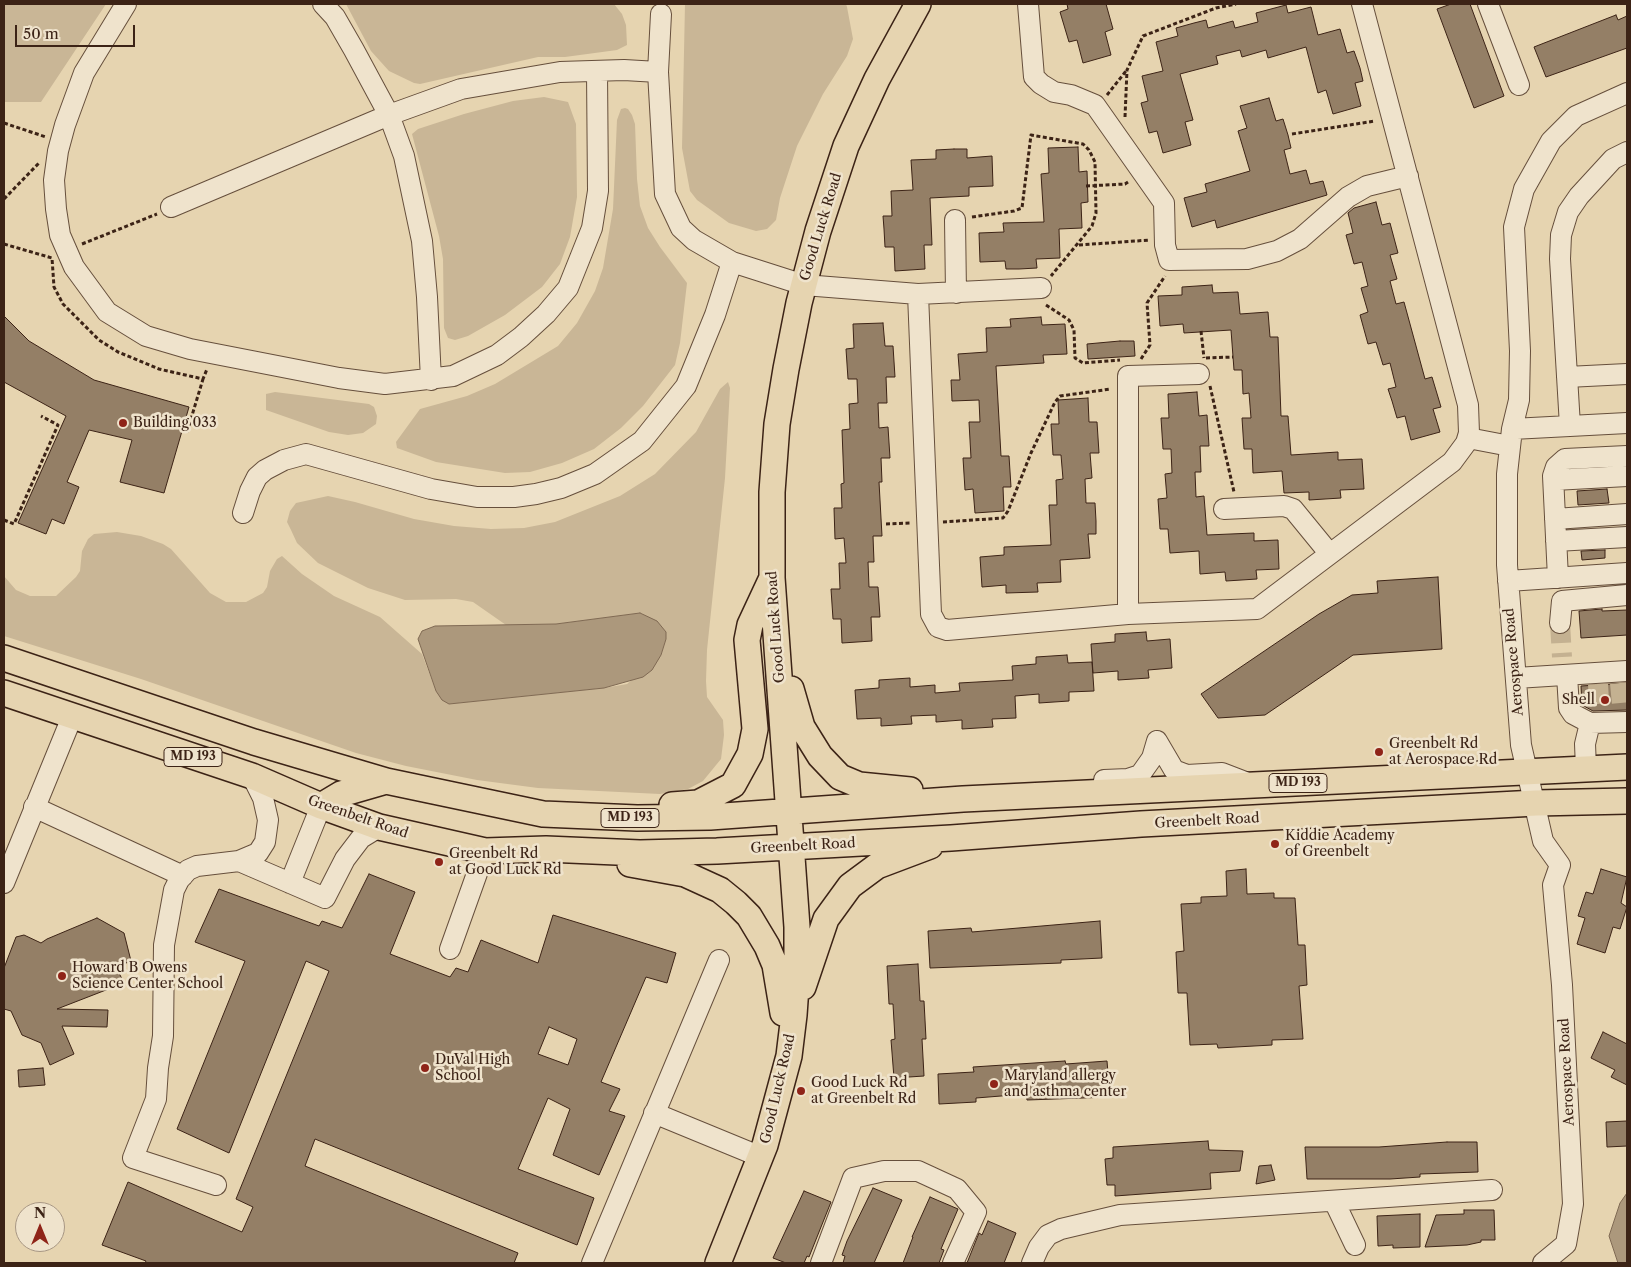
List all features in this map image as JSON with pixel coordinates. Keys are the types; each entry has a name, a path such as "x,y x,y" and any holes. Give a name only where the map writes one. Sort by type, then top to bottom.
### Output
{"main road":[{"name":"Good Luck Road","path":"718,1263 761,1157 789,1056 794,1015 797,945 792,845 772,578 772,492 777,424 786,369 804,286 818,231 846,146 878,79 918,4"},
{"path":"471,800 654,806 698,803 733,785 750,754 755,729 748,640 750,625 772,578"},
{"path":"776,637 802,727 820,756 840,777 860,785 903,790 1070,794"},
{"name":"MD 193","path":"4,658 254,742 386,781 543,814 637,818 710,817 789,810 1070,794 1627,767"},
{"name":"Greenbelt Road","path":"4,693 252,776 321,806 379,827 485,851 546,849 640,853 717,851 792,845 951,838 1141,824 1536,803 1627,801"},
{"path":"321,806 341,794 386,781"},
{"path":"794,1015 826,919 850,886 877,866 951,838"},
{"path":"546,849 685,874 720,890 736,903 748,916 767,946 775,964 780,983 789,1056"}],"street":[{"path":"126,4 84,73 61,142 54,180 60,234 59,254 74,267 107,312 146,336 190,349 340,378 385,384 453,376 497,355 521,337 546,314 568,288 592,228 598,191 597,72"},
{"path":"323,4 335,17 389,115 404,156 422,241 427,297 430,380"},
{"path":"1028,4 1034,77 1054,92 1071,95 1095,105 1164,203 1165,238 1169,260 1247,259 1277,252 1300,239 1348,197 1367,186 1408,176"},
{"path":"918,294 931,614 938,627 947,630 1128,614 1256,608 1452,462 1468,438 1468,405 1362,4"},
{"path":"1488,4 1519,85"},
{"path":"660,14 658,72 662,172 665,194 671,211 681,228 694,240 732,262 804,286 918,294 1041,288"},
{"path":"171,207 389,115 461,89 560,72 624,70 658,72"},
{"name":"Aerospace Road","path":"1543,1263 1566,1244 1574,1204 1562,985 1553,885 1560,865 1543,841 1536,803 1526,771 1521,745 1508,582 1507,474 1511,437 1519,400 1520,352 1514,227 1524,189 1551,141 1576,116 1627,93"},
{"path":"1570,426 1560,259 1561,235 1568,212 1579,196 1613,160 1627,152"},
{"path":"955,220 956,293"},
{"path":"243,513 250,491 257,478 265,470 284,460 306,454 430,489 477,497 514,497 536,494 560,488 595,474 642,441 686,386 715,315 732,262"},
{"path":"1128,614 1128,376 1204,370"},
{"path":"1567,377 1627,374"},
{"path":"1468,438 1511,437 1570,426 1627,423"},
{"path":"1558,578 1555,480 1565,459 1627,456"},
{"path":"1555,480 1627,465"},
{"path":"1555,480 1627,476"},
{"path":"1555,480 1627,489"},
{"path":"1231,508 1284,506 1292,509 1329,553"},
{"path":"1556,536 1627,514"},
{"path":"1556,536 1627,525"},
{"path":"1556,536 1627,537"},
{"path":"1556,536 1627,550"},
{"path":"1508,582 1627,574"},
{"path":"1560,623 1562,601 1627,595"},
{"path":"1564,669 1569,708 1573,714 1596,721 1625,720"},
{"path":"1516,678 1564,669 1598,678 1622,675"},
{"path":"4,883 72,717"},
{"path":"1586,768 1585,744 1596,721"},
{"path":"1070,794 1100,781 1128,779 1140,775 1152,758 1157,741 1174,770 1186,775 1222,773 1255,785"},
{"path":"216,1185 133,1158 156,1099 163,1036 164,945 174,890 182,876 197,866 240,861 258,853 265,842 268,829 266,808 252,776"},
{"path":"290,883 321,806"},
{"path":"34,808 182,876"},
{"path":"240,861 325,898 345,859 361,838 379,827"},
{"path":"450,949 485,851"},
{"path":"592,1263 719,960"},
{"path":"654,1113 761,1157"},
{"path":"821,1263 854,1178 884,1171 918,1171 956,1189 976,1212 953,1263"},
{"path":"1032,1263 1039,1247 1048,1235 1061,1229 1120,1215 1492,1190"},
{"path":"1334,1201 1355,1245"}],"path":[{"path":"1095,105 1108,94 1127,70 1143,36 1216,8 1236,4"},
{"path":"1124,145 1127,70"},
{"path":"1292,134 1392,118"},
{"path":"4,123 61,142 4,199"},
{"path":"955,220 1014,211 1022,208 1031,135 1083,144 1089,150 1095,162 1096,213 1092,226 1041,288 1044,304 1069,320 1074,330 1075,358 1083,363 1126,360"},
{"path":"1086,186 1125,184 1143,171"},
{"path":"59,254 130,226 171,207"},
{"path":"1078,245 1165,238"},
{"path":"1134,360 1142,359 1150,345 1147,304 1175,260"},
{"path":"1201,331 1204,370 1231,508"},
{"path":"1204,370 1232,357"},
{"path":"187,432 203,379"},
{"path":"886,524 1003,518 1008,511 1031,452 1055,402 1060,396 1105,389 1129,389"},
{"path":"4,520 14,524 58,426 41,416"}],"shaded area":[{"path":"4,4 106,4 41,102 4,102"},
{"path":"346,4 614,4 622,14 626,25 627,45 617,50 565,57 538,57 420,84 389,71 371,51"},
{"path":"685,4 846,4 853,39 847,56 823,94 797,146 780,198 776,220 767,229 756,231 729,223 697,200 690,191 682,148"},
{"path":"544,97 568,102 576,124 577,197 570,237 560,264 542,287 505,315 468,336 455,340 448,338 444,328 443,259 439,236 412,134 418,129 464,114 513,101"},
{"path":"625,108 632,115 635,124 640,206 648,228 687,283 680,343 675,365 643,406 621,428 594,449 562,463 530,472 505,473 436,462 397,448 396,442 420,409 467,396 495,384 558,346 577,323 595,291 603,268 613,209 617,120 621,109"},
{"path":"728,382 730,388 725,478 707,650 706,681 707,697 723,720 724,735 721,759 703,781 688,789 660,794 538,788 477,780 406,766 356,753 141,679 4,636 4,576 16,590 30,596 56,596 80,571 82,551 88,539 94,534 117,532 141,536 171,549 210,593 226,602 246,602 263,593 267,587 270,571 277,559 282,556 302,574 334,596 380,617 422,654 436,691 449,704 627,684 661,655 666,639 666,632 640,613 556,624 506,625 473,602 456,599 405,600 368,588 318,563 297,543 287,522 290,511 296,503 328,496 414,519 454,526 491,529 524,528 555,522 620,496 655,474 696,432 720,389"},
{"path":"275,392 369,404 374,407 377,416 376,424 363,433 348,435 329,432 266,410 266,394"},
{"path":"640,613 657,621 666,632 661,655 652,670 643,677 604,688 449,704 442,700 436,691 418,639 422,631 435,626 556,624"},
{"path":"1627,1193 1627,1263 1618,1263 1609,1236 1620,1203"}],"building":[{"path":"1067,4 1106,4 1113,29 1105,32 1111,55 1083,63 1077,40 1069,42 1060,12 1068,9"},
{"path":"1451,4 1470,4 1504,96 1474,108 1437,9"},
{"path":"1286,5 1288,13 1311,7 1318,35 1340,29 1347,53 1354,51 1360,68 1363,81 1355,83 1361,106 1333,114 1326,90 1318,93 1306,47 1268,58 1266,50 1242,57 1240,50 1216,56 1218,64 1180,74 1193,120 1185,122 1191,145 1163,153 1157,131 1149,133 1141,103 1148,101 1142,76 1163,71 1156,42 1178,36 1176,28 1206,20 1208,28 1233,21 1235,28 1258,22 1256,13"},
{"path":"1616,15 1618,20 1627,16 1627,48 1546,77 1534,47"},
{"path":"1269,98 1276,121 1283,119 1288,135 1291,148 1284,150 1290,174 1306,170 1310,184 1323,181 1327,195 1217,228 1215,220 1192,227 1184,198 1207,192 1205,184 1250,171 1238,131 1247,128 1240,106"},
{"path":"1078,147 1079,172 1087,171 1088,202 1081,203 1082,228 1059,229 1060,258 1036,259 1037,268 1019,269 1006,269 1005,261 980,262 979,233 1004,232 1003,223 1044,222 1041,174 1049,173 1048,148"},
{"path":"967,149 967,158 992,156 993,186 969,187 969,196 930,198 932,245 924,245 925,269 895,271 894,247 885,247 883,216 892,216 891,191 913,190 911,160 936,159 936,150"},
{"path":"1376,202 1382,225 1390,223 1398,253 1390,255 1397,279 1390,281 1396,304 1404,302 1425,379 1432,377 1441,407 1433,409 1440,432 1411,440 1405,416 1397,418 1388,389 1396,387 1390,363 1383,365 1376,342 1368,344 1360,315 1368,312 1361,288 1368,286 1362,262 1354,264 1346,235 1353,233 1348,213 1354,208"},
{"path":"1212,285 1213,293 1238,292 1240,314 1268,312 1270,337 1278,337 1281,416 1288,416 1291,455 1338,452 1338,460 1362,459 1364,489 1340,490 1341,498 1309,500 1309,492 1284,493 1282,471 1253,473 1252,449 1244,449 1242,418 1251,418 1249,393 1243,394 1242,370 1234,370 1231,330 1184,333 1183,324 1160,326 1158,296 1182,295 1182,287"},
{"name":"Building 033","path":"4,316 29,341 94,380 189,407 164,493 120,482 132,440 89,430 67,482 79,487 64,524 52,519 46,534 18,523 66,416 4,382"},
{"path":"1041,317 1042,325 1065,324 1067,354 1043,355 1044,363 996,366 1001,456 1009,456 1011,487 1003,487 1004,511 975,513 973,489 965,490 963,458 971,458 969,422 980,422 979,400 952,401 951,380 960,380 958,354 987,352 986,328 1011,327 1010,319"},
{"path":"883,323 885,346 893,346 895,377 886,377 887,403 878,403 879,428 888,427 890,458 881,458 882,482 879,482 882,536 873,536 874,562 868,562 869,587 878,587 880,617 871,617 872,641 842,643 841,619 833,619 831,589 840,589 839,563 846,563 844,538 835,539 834,508 842,508 841,484 844,483 842,430 850,429 849,404 858,403 857,379 848,379 846,349 854,348 853,324"},
{"path":"1134,341 1135,356 1088,359 1087,344"},
{"path":"1197,392 1199,416 1207,415 1209,446 1200,446 1201,472 1195,472 1196,497 1204,496 1207,535 1254,533 1254,541 1278,540 1279,569 1256,570 1257,579 1226,581 1225,572 1200,574 1199,551 1170,553 1168,529 1160,529 1158,499 1167,498 1165,474 1172,473 1171,449 1163,449 1161,418 1169,418 1168,394"},
{"path":"1088,398 1089,422 1097,422 1099,453 1090,453 1092,478 1085,479 1086,503 1095,503 1096,534 1088,534 1090,558 1060,560 1061,582 1037,583 1038,592 1006,593 1006,585 982,587 980,557 1004,555 1004,547 1051,545 1049,505 1057,505 1056,480 1063,479 1061,455 1053,455 1051,424 1059,424 1058,400"},
{"path":"1607,489 1609,503 1578,505 1577,491"},
{"path":"1605,550 1605,558 1582,560 1581,551"},
{"path":"1438,577 1442,649 1353,655 1265,715 1218,718 1201,694 1319,614 1352,595 1378,593 1377,581"},
{"path":"1602,609 1602,611 1627,610 1627,635 1581,638 1579,611"},
{"path":"1146,632 1147,641 1170,639 1172,668 1148,670 1149,678 1118,680 1118,671 1093,673 1091,644 1115,642 1115,634"},
{"path":"1067,655 1068,663 1092,662 1094,691 1069,692 1069,701 1039,703 1039,694 1015,696 1016,718 992,719 993,727 962,729 962,720 936,722 936,715 911,716 912,724 881,726 881,718 857,719 855,690 879,688 879,680 910,678 910,687 935,685 935,693 960,691 959,683 1013,680 1012,666 1036,664 1036,657"},
{"name":"Shell","path":"1627,683 1627,710 1593,711 1582,705 1581,686"},
{"path":"1246,869 1247,894 1274,893 1274,898 1295,898 1298,945 1305,945 1307,985 1299,986 1303,1039 1272,1040 1272,1045 1218,1048 1217,1044 1190,1045 1187,993 1178,993 1176,952 1184,951 1181,904 1201,903 1201,897 1227,896 1226,871"},
{"path":"1601,869 1627,877 1621,903 1627,907 1620,929 1613,927 1605,953 1577,944 1585,918 1578,916 1586,892 1593,894"},
{"name":"DuVal High School","path":"369,874 415,892 390,954 450,977 456,968 468,972 481,940 538,963 553,915 676,953 667,983 646,977 601,1082 620,1089 609,1111 625,1116 599,1175 553,1155 570,1109 548,1098 518,1169 594,1198 577,1245 315,1139 305,1166 518,1253 514,1263 145,1263 146,1261 102,1245 128,1182 242,1232 253,1207 236,1199 329,971 306,961 229,1153 177,1129 245,961 195,942 219,889 319,926 322,921 342,928","holes":["549,1027 577,1039 568,1065 538,1054"]},
{"name":"Howard B Owens Science Center School","path":"97,918 124,933 131,961 116,967 124,983 57,1009 108,1010 107,1027 62,1026 74,1054 50,1065 41,1043 22,1035 11,1011 4,1009 4,968 16,937 24,935 41,943"},
{"path":"1100,921 1102,958 1061,960 1061,963 930,968 928,931 971,928 972,932"},
{"path":"918,964 920,1001 924,1001 926,1039 922,1039 924,1076 894,1078 891,1040 895,1039 893,1004 889,1004 887,966"},
{"path":"1603,1032 1627,1044 1627,1085 1611,1077 1615,1070 1591,1058"},
{"path":"1065,1061 1066,1064 1107,1061 1110,1097 1027,1100 1026,1094 976,1098 976,1102 939,1104 938,1074 974,1072 973,1067"},
{"path":"43,1068 45,1085 19,1087 18,1070"},
{"path":"1627,1121 1627,1146 1607,1147 1606,1122"},
{"path":"1208,1141 1209,1150 1243,1151 1240,1171 1210,1173 1211,1189 1115,1196 1115,1185 1107,1185 1105,1159 1113,1158 1113,1147"},
{"path":"1447,1142 1477,1142 1478,1172 1420,1174 1420,1177 1390,1179 1307,1179 1305,1147 1379,1147"},
{"path":"1271,1165 1275,1180 1256,1184 1259,1166"},
{"path":"873,1188 902,1200 874,1263 843,1263 845,1256 842,1255 847,1241"},
{"path":"804,1191 831,1202 809,1257 807,1256 804,1263 786,1263 773,1258"},
{"path":"930,1197 958,1209 941,1249 944,1250 939,1263 903,1263 912,1237"},
{"path":"1464,1210 1494,1210 1495,1240 1481,1240 1481,1242 1467,1245 1425,1247 1436,1215 1464,1214"},
{"path":"1420,1214 1420,1247 1393,1248 1393,1245 1378,1246 1377,1216"},
{"path":"988,1221 1016,1233 1004,1263 967,1263 979,1233 982,1235"}],"tunnel":[{"path":"1560,623 1562,657"},
{"path":"1620,683 1623,715"},
{"path":"1598,684 1600,716"}],"place":[{"name":"Building 033","path":"123,423"},
{"name":"Shell","path":"1605,700"},
{"name":"Greenbelt Rd at Aerospace Rd","path":"1379,752"},
{"name":"Kiddie Academy of Greenbelt","path":"1275,844"},
{"name":"Greenbelt Rd at Good Luck Rd","path":"439,862"},
{"name":"Howard B Owens Science Center School","path":"62,976"},
{"name":"DuVal High School","path":"425,1068"},
{"name":"Maryland allergy and asthma center","path":"994,1084"},
{"name":"Good Luck Rd at Greenbelt Rd","path":"801,1091"}]}
